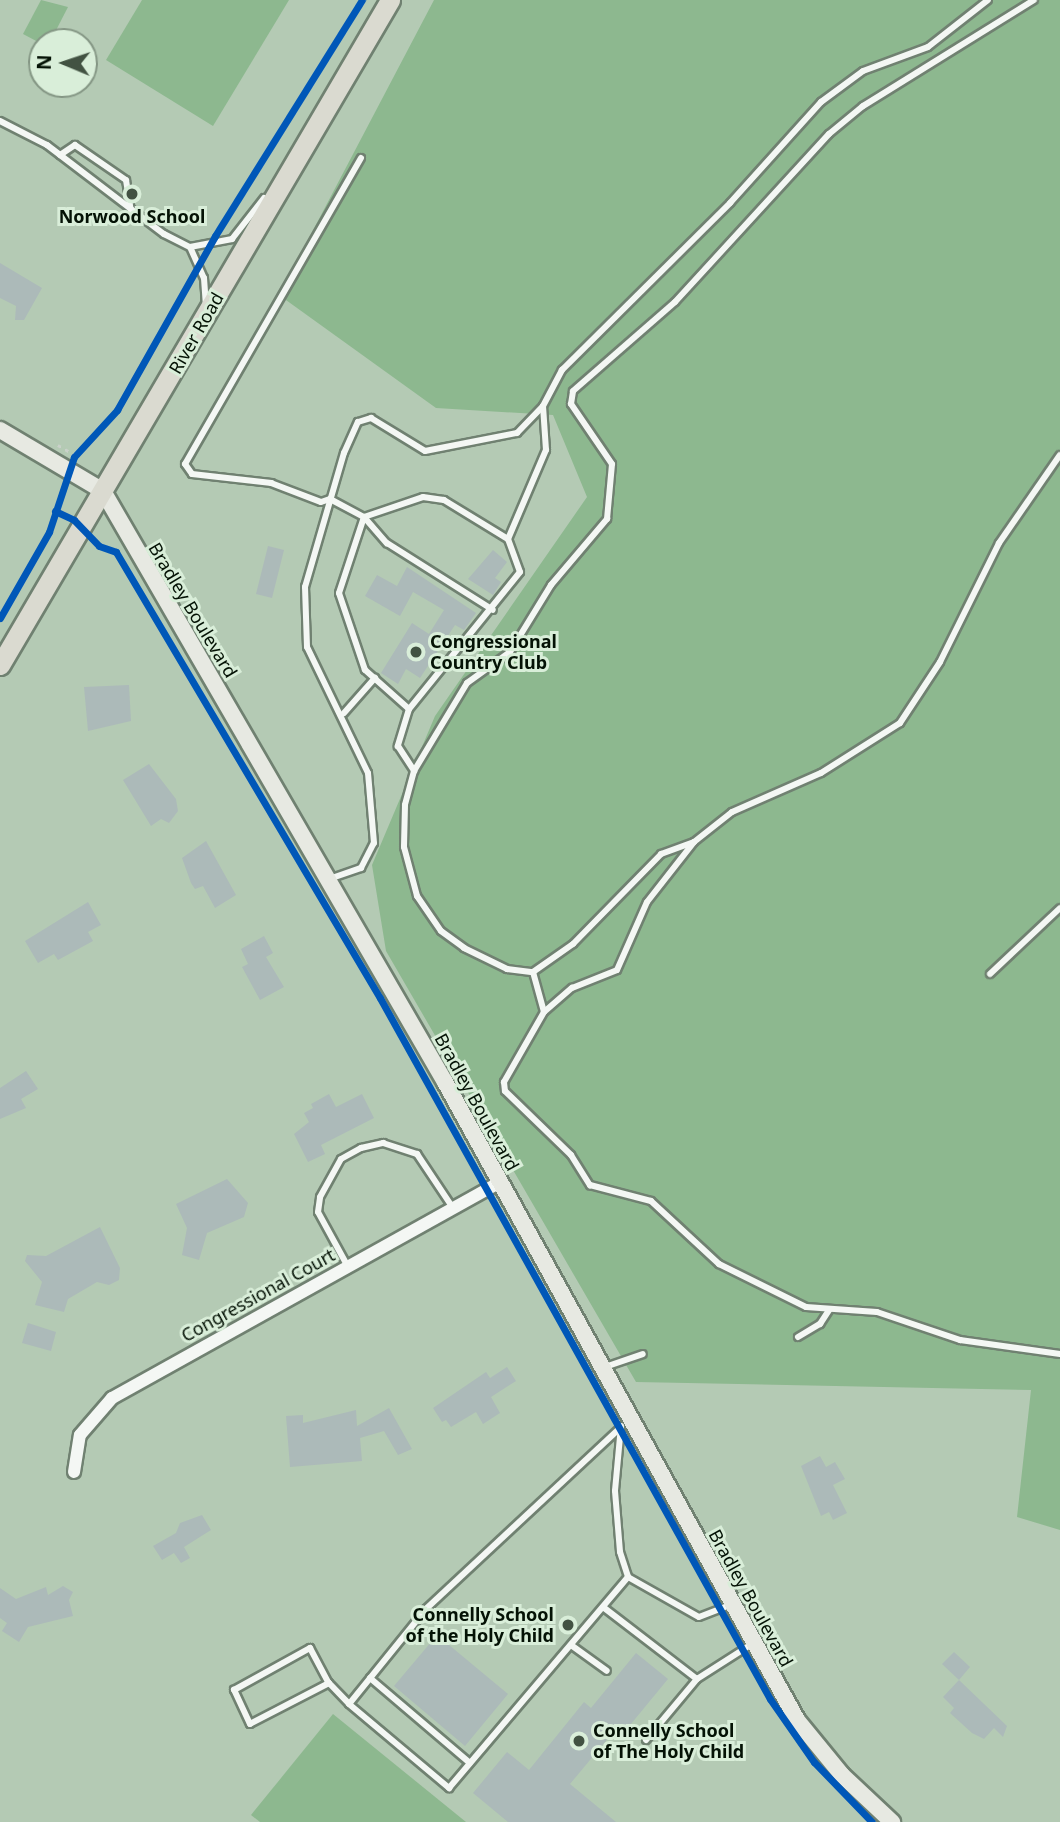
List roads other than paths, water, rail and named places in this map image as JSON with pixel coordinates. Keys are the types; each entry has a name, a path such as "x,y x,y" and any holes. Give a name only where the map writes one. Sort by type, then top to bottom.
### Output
{"main road":[{"name":"River Road","path":"0,665 390,0"},
{"name":"Bradley Boulevard","path":"0,430 69,468 103,491 329,879 600,1368 624,1422 733,1605 797,1720 842,1775 892,1822"}],"street":[{"name":"Congressional Court","path":"74,1472 80,1435 112,1398 347,1265 499,1183"}],"lane":[{"path":"329,879 360,867 374,843 368,773 344,713 307,647 303,613 304,587 330,499 358,422 371,418 407,442 438,451 517,433 543,406 562,370 730,203 821,102 863,71 916,54 988,0"},
{"path":"694,842 661,854 573,944 533,972 482,959 441,931 423,906 404,847 405,805 414,771 467,683 510,652 551,585 607,519 612,464 571,404 573,391 675,302 829,134 863,106 1034,0"},
{"path":"0,121 60,155 131,209 190,247 204,278 202,297 208,312"},
{"path":"60,155 75,145 126,180 131,209"},
{"path":"190,247 232,239 298,153"},
{"path":"360,158 185,464 192,474 271,483 321,502 330,499 364,517 387,543 493,610"},
{"path":"508,539 546,450 543,406"},
{"path":"1060,455 999,543 940,662 900,723 821,773 732,812 694,842 647,902 617,970 572,988 544,1012 504,1082 505,1091 571,1155 590,1185 652,1201 719,1264 763,1290 829,1310 877,1312 960,1340 1060,1354"},
{"path":"364,517 423,497 444,500 508,539 520,572 493,610 409,709 398,746 414,771"},
{"path":"364,517 339,593 365,670 409,709"},
{"path":"344,713 374,678"},
{"path":"990,974 1060,908"},
{"path":"533,972 544,1012"},
{"path":"347,1265 318,1212 320,1197 341,1159 361,1148 383,1143 417,1154 453,1208"},
{"path":"798,1337 820,1324 829,1310"},
{"path":"600,1368 643,1354"},
{"path":"624,1422 615,1491 620,1552 628,1577 699,1617 733,1605"},
{"path":"349,1704 426,1609 624,1422"},
{"path":"329,1683 250,1724 234,1690 310,1648 329,1683 349,1704 449,1788 628,1577"},
{"path":"603,1607 697,1679"},
{"path":"646,1740 697,1679 754,1643"},
{"path":"571,1645 607,1671"},
{"path":"370,1678 470,1763"}],"place":[{"name":"Norwood School","path":"132,194"},
{"name":"Congressional Country Club","path":"416,652"},
{"name":"Connelly School of the Holy Child","path":"568,1625"},
{"name":"Connelly School of The Holy Child","path":"579,1741"}]}
